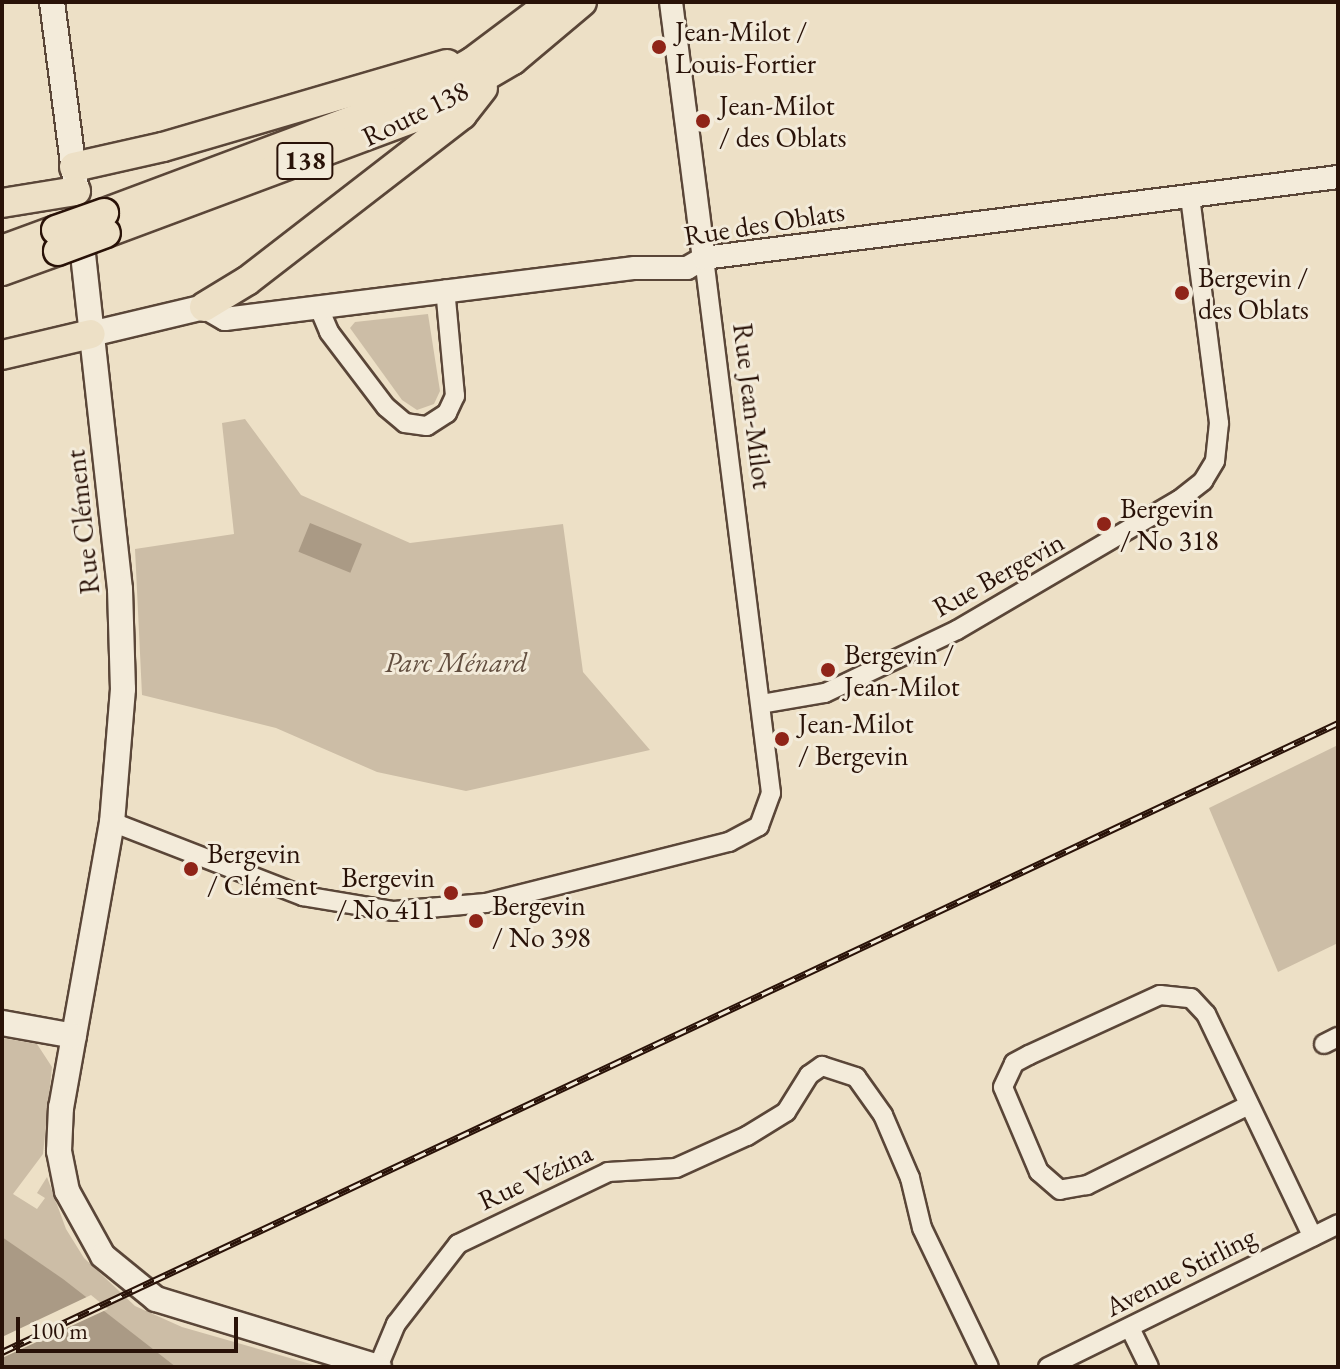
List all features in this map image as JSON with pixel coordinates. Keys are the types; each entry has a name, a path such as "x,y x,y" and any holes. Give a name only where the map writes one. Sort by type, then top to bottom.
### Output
{"highway":[{"name":"Route 138","path":"490,63 552,2"},
{"name":"Route 138","path":"2,250 57,240 382,132 582,2"},
{"path":"2,203 163,147 490,63"},
{"path":"204,307 259,272 462,115 490,63"},
{"name":"Route 138","path":"2,271 57,240"},
{"path":"2,355 91,334"}],"main road":[{"name":"Rue Clément","path":"52,2 75,179 122,630 122,718 112,822 61,1107 60,1157 76,1215 103,1256 139,1289 179,1309 379,1367"},
{"path":"91,334 204,307"},
{"path":"2,1023 74,1036"}],"street":[{"name":"Rue Jean-Milot","path":"112,822 303,896 362,909 427,912 514,897 740,839 765,818 771,793 761,704 671,2"},
{"name":"Rue des Oblats","path":"204,307 225,319 445,289 635,268 687,268 704,258 1338,177"},
{"name":"Rue Bergevin","path":"761,704 825,693 971,623 1179,500 1203,481 1215,461 1219,423 1190,196"},
{"path":"319,308 329,332 386,407 405,423 427,426 447,413 455,396 445,289"},
{"path":"1249,1105 1087,1185 1060,1190 1039,1172 1003,1087 1014,1063 1170,992 1199,1005 1249,1105 1313,1237"},
{"name":"Rue Vézina","path":"379,1367 396,1324 458,1244 608,1172 676,1168 734,1143 786,1112 809,1075 822,1066 856,1077 883,1115 910,1178 922,1228 989,1367"},
{"name":"Avenue Stirling","path":"1048,1367 1338,1224"},
{"path":"1130,1328 1149,1367"}],"green space":[{"path":"428,314 440,391 434,404 417,410 402,400 350,328 355,322"},
{"name":"Parc Ménard","path":"245,419 301,495 410,543 563,524 583,672 650,750 466,791 377,772 276,728 142,695 135,549 234,534 222,423"},
{"path":"1338,745 1338,943 1278,972 1209,808"},
{"path":"2,1038 37,1044 52,1067 43,1154 13,1194 37,1209 45,1198 37,1193 47,1177 66,1229 84,1258 135,1306 182,1327 321,1367 2,1367"}],"shaded area":[{"path":"310,523 362,544 350,573 298,552"},
{"path":"2,1237 63,1279 176,1367 2,1367"}],"pier":[{"path":"91,1295 108,1309 2,1358 2,1337"}],"railway":[{"path":"2,1352 1338,723"}],"place":[{"name":"Jean-Milot / Louis-Fortier","path":"659,47"},
{"name":"Jean-Milot / des Oblats","path":"703,121"},
{"name":"Bergevin / des Oblats","path":"1182,293"},
{"name":"Bergevin / No 318","path":"1104,524"},
{"name":"Bergevin / Jean-Milot","path":"828,670"},
{"name":"Jean-Milot / Bergevin","path":"782,739"},
{"name":"Bergevin / Clément","path":"191,869"},
{"name":"Bergevin / No 411","path":"451,893"},
{"name":"Bergevin / No 398","path":"476,921"}]}
